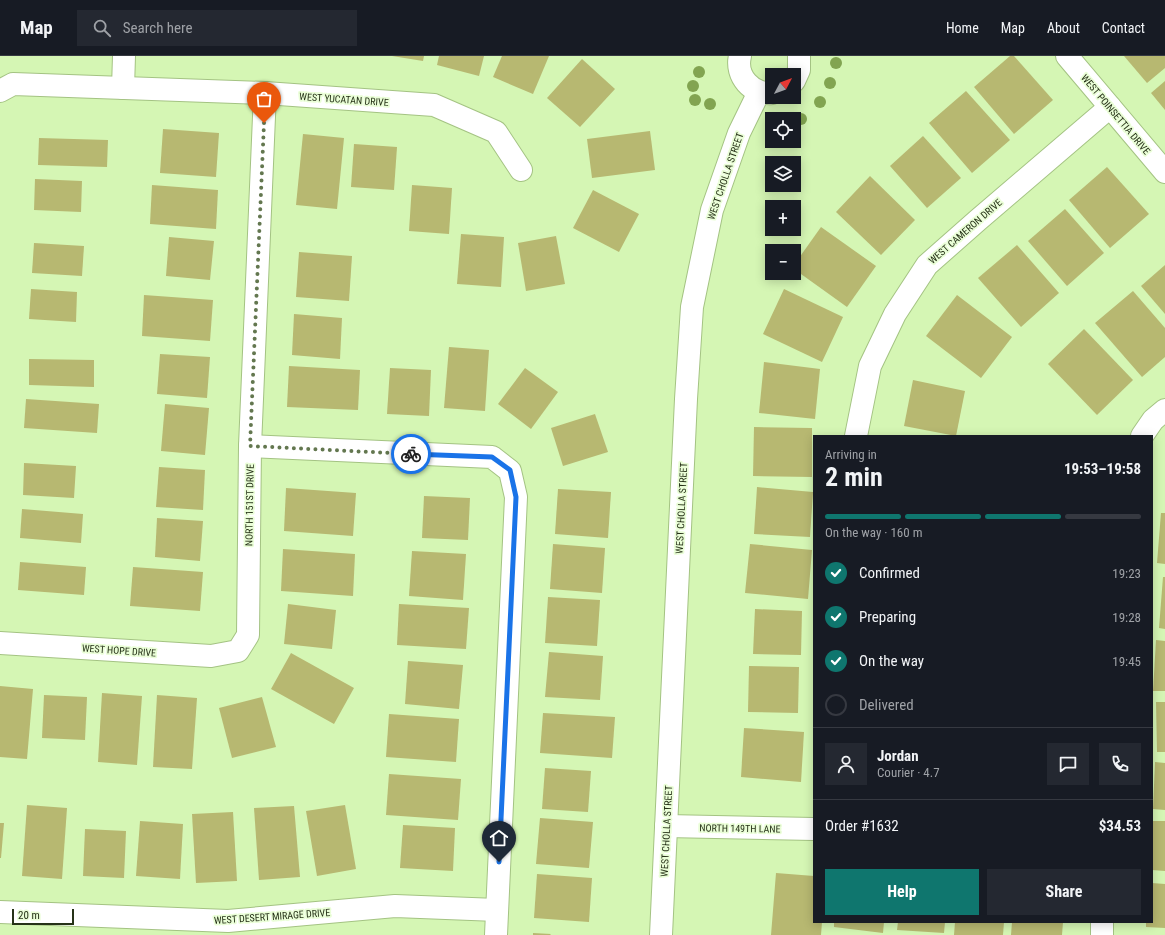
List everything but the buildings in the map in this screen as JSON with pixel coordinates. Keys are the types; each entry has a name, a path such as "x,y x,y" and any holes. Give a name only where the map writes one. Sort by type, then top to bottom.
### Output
{"street":[{"path":"123,88 124,56"},
{"path":"740,56 740,71 744,80 751,87 765,92"},
{"path":"799,56 799,68"},
{"name":"WEST POINSETTIA DRIVE","path":"1067,56 1165,172"},
{"name":"WEST YUCATAN DRIVE","path":"0,91 12,84 265,93 434,106 496,132 521,170"},
{"name":"NORTH 151ST DRIVE","path":"238,651 248,635 250,446 265,93"},
{"name":"WEST CHOLLA STREET","path":"661,935 686,399 692,307 712,210 739,133 765,94"},
{"name":"WEST CAMERON DRIVE","path":"856,435 870,366 895,314 927,266 978,220 1110,107"},
{"path":"1143,435 1153,420 1165,410"},
{"path":"250,446 492,457 510,470 516,497 496,935"},
{"name":"WEST HOPE DRIVE","path":"0,643 211,656 238,651"},
{"name":"NORTH 149TH LANE","path":"666,826 813,829"},
{"name":"WEST DESERT MIRAGE DRIVE","path":"0,912 228,921 395,906 497,910"},
{"path":"1102,923 1102,935"}],"way so far":[{"path":"264,123 250,446 411,454"}],"route":[{"path":"411,454 492,457 510,470 516,497 499,862"}]}
